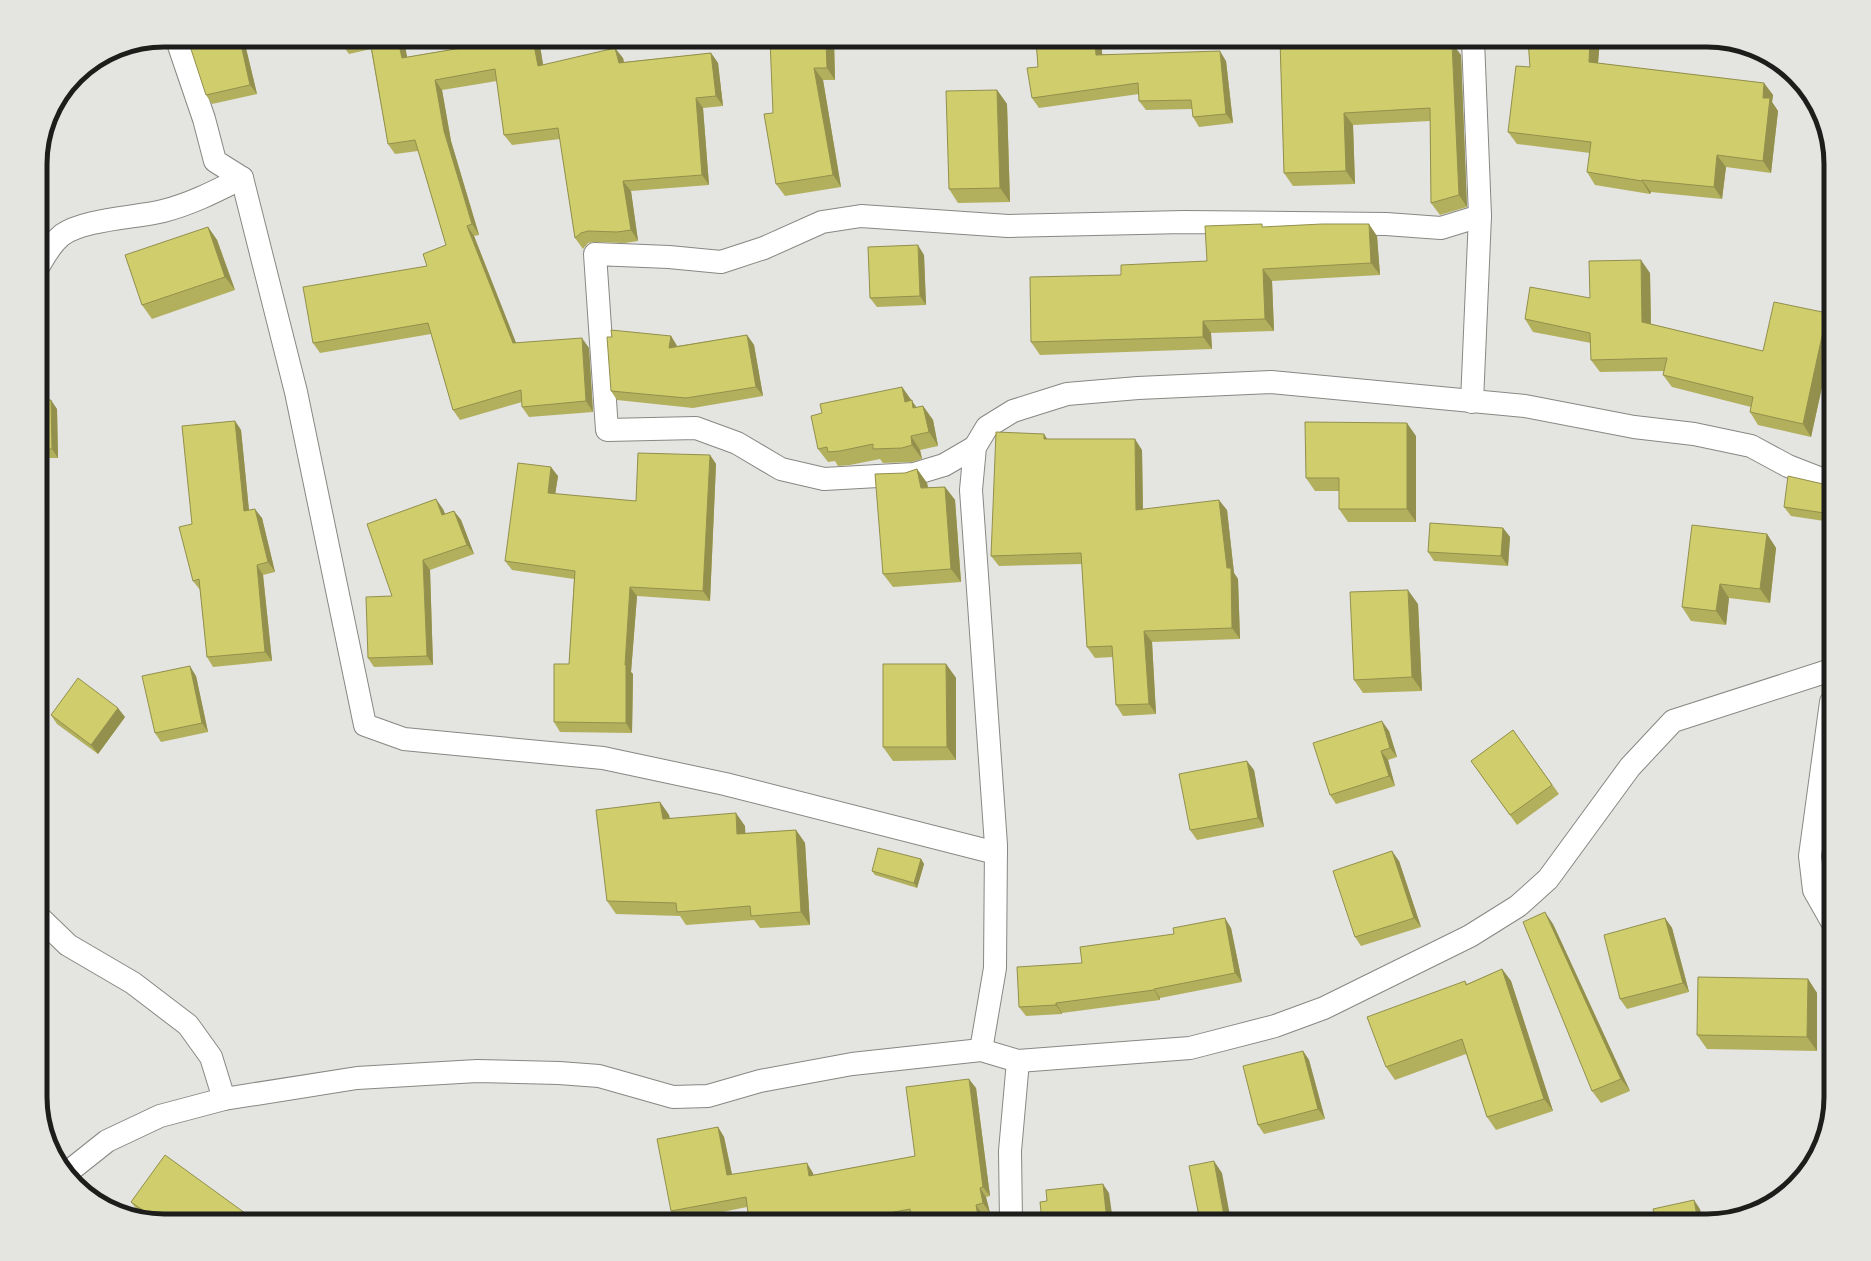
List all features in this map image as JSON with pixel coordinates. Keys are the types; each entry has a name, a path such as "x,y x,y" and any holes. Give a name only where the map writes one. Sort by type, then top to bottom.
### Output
{"street":[{"path":"179,47 204,119 215,161 242,178 296,392 365,725 404,739 603,758 725,784 996,853"},
{"path":"1472,402 1480,216 1473,47"},
{"path":"47,251 63,234 83,226 162,211 193,202 242,178"},
{"path":"975,447 944,465 914,474 824,479 781,469 737,443 696,428 607,430 595,254 669,257 721,262 764,248 822,222 861,216 1008,226 1184,222 1386,224 1441,228 1480,216"},
{"path":"981,1050 995,968 996,853 970,490 975,447 987,427 1013,411 1067,394 1138,388 1271,382 1525,406 1634,427 1694,434 1751,446 1788,466 1824,479"},
{"path":"72,1169 107,1141 160,1116 224,1099 357,1078 477,1071 560,1073 599,1076 673,1097 708,1096 760,1081 852,1064 981,1050 1018,1061 1190,1048 1275,1026 1324,1008 1470,936 1518,906 1548,879 1630,767 1673,721 1824,672"},
{"path":"1824,753 1810,856 1814,890 1824,908"},
{"path":"47,925 68,945 133,983 188,1025 211,1057 224,1099"},
{"path":"1011,1214 1010,1151 1018,1061"}],"building":[{"path":"190,47 242,47 250,85 206,95"},
{"path":"371,47 400,47 402,58 467,47 534,47 538,66 615,48 619,63 711,53 716,96 696,98 702,175 623,181 631,230 617,232 588,231 581,233 575,238 558,128 504,135 495,69 435,80 444,131 472,224 467,226 513,343 582,338 586,401 522,407 521,390 453,410 428,323 313,343 303,287 427,266 423,254 446,245 415,140 388,144"},
{"path":"770,47 826,47 827,68 814,68 833,175 776,184 764,114 773,113"},
{"path":"1037,47 1095,47 1096,55 1220,51 1226,114 1193,117 1191,100 1139,101 1138,83 1032,98 1027,68 1038,67"},
{"path":"1280,47 1452,47 1459,195 1431,203 1430,108 1344,113 1346,171 1284,173"},
{"path":"1529,47 1590,47 1589,62 1764,83 1763,98 1770,98 1763,161 1717,155 1714,187 1642,181 1587,172 1591,142 1508,132 1516,66 1530,67"},
{"path":"997,90 1000,188 949,189 946,91"},
{"path":"1262,224 1262,227 1322,224 1369,224 1371,263 1263,269 1265,319 1203,321 1203,337 1031,342 1030,277 1121,275 1121,265 1207,261 1205,226"},
{"path":"208,227 225,277 142,305 125,255"},
{"path":"918,245 920,296 870,298 868,247"},
{"path":"1641,260 1642,322 1763,351 1774,302 1824,312 1824,327 1803,424 1750,412 1753,397 1663,375 1667,358 1591,360 1590,333 1525,319 1530,287 1590,298 1589,261"},
{"path":"611,330 671,336 669,348 747,335 756,387 686,398 611,391 607,337 612,337"},
{"path":"902,387 905,402 912,400 913,408 923,406 929,432 911,436 912,445 902,448 873,449 873,444 828,452 827,447 818,449 811,416 822,413 820,404"},
{"path":"47,400 51,400 52,449 47,449"},
{"path":"235,421 244,511 255,509 268,562 257,565 265,652 207,657 199,579 193,581 179,527 192,524 182,426"},
{"path":"1305,422 1407,423 1407,509 1339,509 1339,478 1306,478"},
{"path":"996,432 1044,434 1044,439 1135,439 1136,510 1219,500 1227,568 1231,568 1232,628 1144,631 1149,704 1116,705 1112,646 1087,647 1081,553 991,556"},
{"path":"638,453 710,455 703,591 630,587 625,665 626,723 554,722 554,664 569,664 575,571 505,561 518,463 551,467 548,493 636,501"},
{"path":"917,469 921,488 945,487 951,569 883,574 875,474 905,473"},
{"path":"1788,476 1824,484 1824,513 1784,507"},
{"path":"436,499 442,515 454,511 467,545 423,560 427,656 368,658 366,597 392,596 367,524"},
{"path":"1430,523 1503,528 1501,556 1428,552"},
{"path":"1692,525 1767,534 1760,589 1720,584 1716,611 1682,607"},
{"path":"1408,590 1412,677 1354,680 1350,592"},
{"path":"883,664 946,664 947,747 883,747"},
{"path":"190,666 202,723 155,733 142,676"},
{"path":"78,678 118,708 91,745 51,715"},
{"path":"1382,721 1390,748 1381,751 1389,776 1330,795 1313,743"},
{"path":"1513,730 1552,785 1510,815 1471,761"},
{"path":"1247,761 1258,818 1190,830 1179,774"},
{"path":"660,802 663,819 736,813 737,834 796,830 801,912 751,916 750,906 677,912 676,903 607,901 596,810"},
{"path":"878,848 921,859 914,883 872,871"},
{"path":"1392,851 1414,918 1355,937 1333,871"},
{"path":"1545,912 1621,1079 1592,1091 1523,922"},
{"path":"1225,918 1235,973 1154,990 1056,1003 1056,1005 1019,1007 1017,967 1082,963 1080,947 1174,934 1173,928"},
{"path":"1665,918 1683,983 1620,999 1604,935"},
{"path":"1502,969 1544,1099 1487,1117 1462,1039 1386,1067 1367,1017 1465,981 1466,985"},
{"path":"1698,977 1808,979 1807,1037 1697,1035"},
{"path":"1303,1051 1318,1109 1258,1125 1243,1066"},
{"path":"969,1079 983,1187 980,1188 983,1203 976,1205 978,1214 911,1214 910,1209 883,1214 748,1214 746,1197 671,1211 657,1139 718,1127 727,1175 807,1163 809,1176 915,1156 906,1087"},
{"path":"165,1155 246,1214 148,1213 131,1202"},
{"path":"1214,1161 1224,1214 1199,1214 1189,1166"},
{"path":"1103,1184 1106,1214 1041,1214 1040,1202 1047,1201 1046,1190"},
{"path":"1694,1200 1697,1214 1654,1214 1653,1209"}]}
